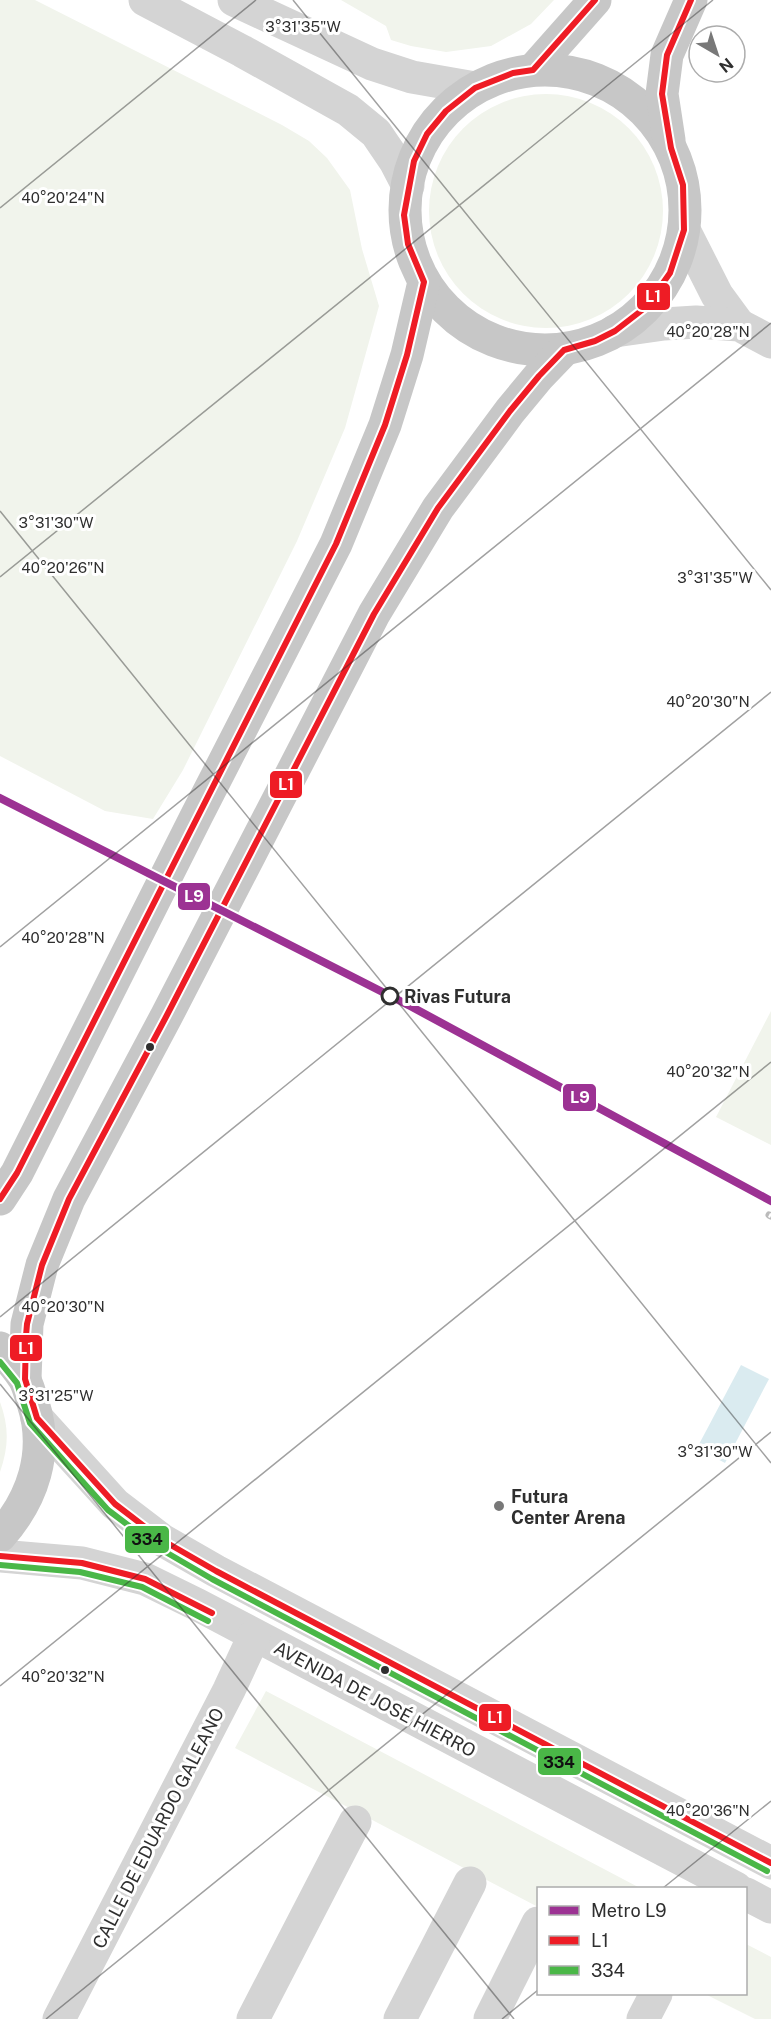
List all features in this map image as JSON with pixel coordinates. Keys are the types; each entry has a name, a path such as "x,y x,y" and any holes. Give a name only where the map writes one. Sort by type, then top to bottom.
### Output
{"main road":[{"path":"533,70 595,0"},
{"path":"671,148 648,115 620,92 588,76 561,70 533,70 513,73 475,88 446,111 427,134 414,161 404,215 408,244 424,282 450,315 484,337 524,349 564,350 595,341 615,332 646,307 670,273 684,230 683,185 671,148 662,94 668,55 692,0"},
{"path":"0,1199 17,1173 336,544 385,425 407,355 424,282"},
{"path":"0,1536 21,1510 36,1473 39,1445 37,1418 25,1379 27,1324 42,1265 69,1199 167,1015 374,614 438,508 510,411 564,350"},
{"path":"0,1348 25,1379"}],"street":[{"path":"145,0 348,110 376,133 408,186"},
{"path":"234,0 270,8 372,64 412,77 475,88"},
{"path":"684,230 717,295 739,325"},
{"path":"615,332 664,324 696,322 739,325 771,342"},
{"path":"37,1418 115,1504 162,1540 216,1571 771,1863"},
{"name":"AVENIDA DE JOSÉ HIERRO","path":"0,1556 81,1563 146,1579 734,1887"},
{"name":"CALLE DE EDUARDO GALEANO","path":"59,2019 229,1690 254,1636"},
{"path":"253,2019 355,1822"},
{"path":"400,2019 470,1883"},
{"path":"747,1895 771,1907"},
{"path":"490,2019 537,1925"},
{"path":"643,2019 655,1995"}],"shaded area":[{"path":"0,0 35,0 282,125 309,141 327,158 350,190 362,249 379,306 345,428 297,541 183,770 153,819 105,811 0,756"},
{"path":"341,0 554,0 531,24 491,46 446,52 391,40 386,26"},
{"path":"546,94 569,96 591,103 611,114 629,128 643,146 654,166 661,188 663,211 661,234 654,256 643,276 629,294 611,308 591,319 569,326 546,328 523,326 501,319 481,308 463,294 449,276 438,256 431,234 429,211 431,188 438,166 449,146 463,128 481,114 501,103 523,96"},
{"path":"771,1011 771,1145 716,1117"},
{"path":"741,1365 769,1379 725,1463 697,1448"},
{"path":"0,1402 7,1437 0,1472"},
{"path":"266,1691 638,1887 537,1887 537,1906 235,1748"},
{"path":"747,1945 771,1957 771,2019 755,2019 707,1995 747,1995"}],"metro line":[{"name":"L9","path":"0,798 412,1007 771,1201"}],"transit line":[{"name":"L1","path":"0,1199 17,1173 336,544 385,425 407,355 424,282 408,244 404,215 414,161 427,134 446,111 475,88 513,73 533,70 595,0"},
{"name":"L1","path":"691,0 667,55 662,94 671,148 683,185 684,230 670,273 646,307 615,331 595,341 564,350 539,376 438,508 374,614 167,1015 69,1199 42,1265 27,1324 25,1379 37,1418 115,1504 162,1540 216,1571 771,1863"},
{"name":"334","path":"0,1362 17,1383 30,1423 108,1510 157,1547 212,1579 767,1871"},
{"name":"L1","path":"0,1556 82,1563 145,1579 212,1613"},
{"name":"334","path":"0,1565 80,1572 142,1587 208,1621"}],"place":[{"name":"Rivas Futura","path":"390,996"},
{"name":"Futura Center Arena","path":"499,1506"}]}
